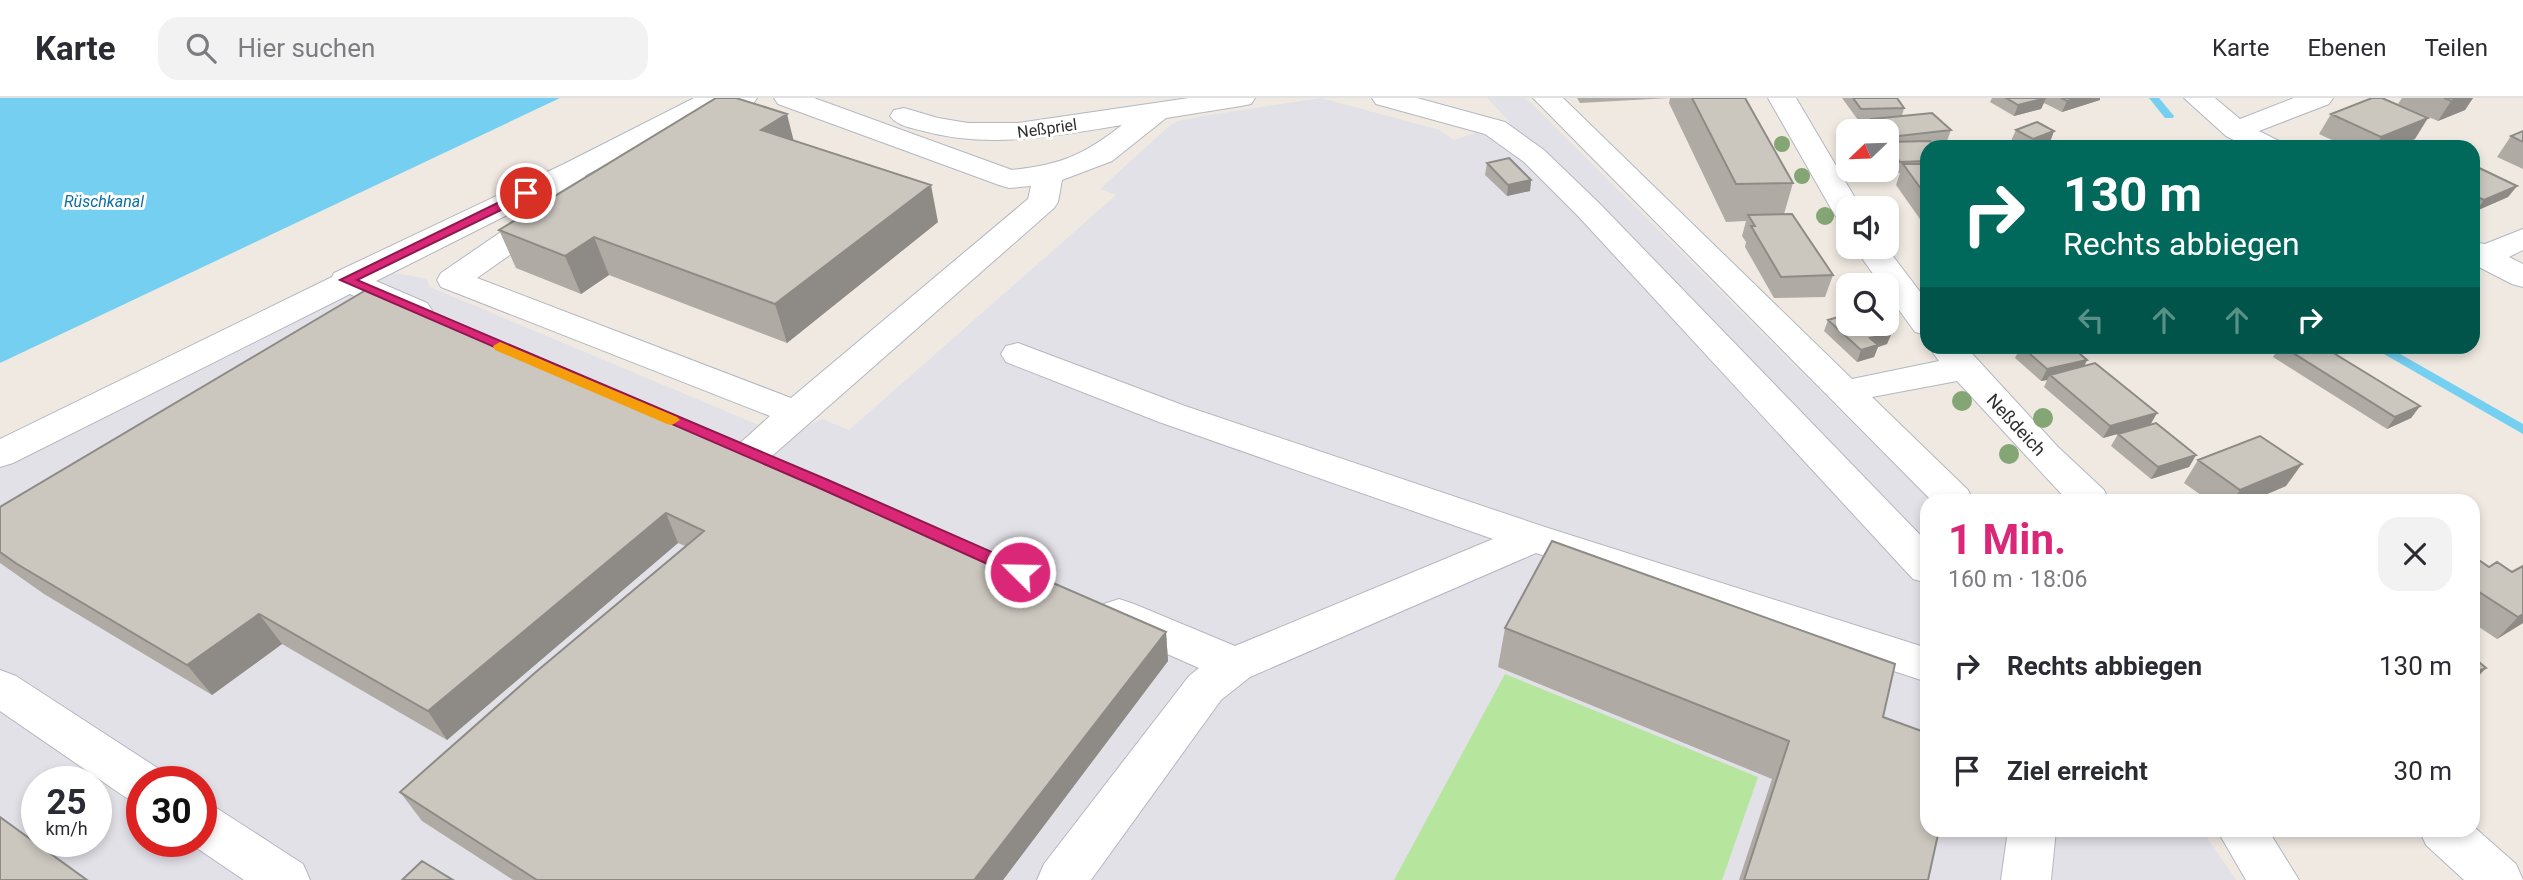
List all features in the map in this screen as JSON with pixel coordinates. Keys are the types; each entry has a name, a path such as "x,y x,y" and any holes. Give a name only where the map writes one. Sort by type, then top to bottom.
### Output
{"street":[{"path":"0,454 705,103 743,98"},
{"path":"788,98 1009,180 1048,175 1102,155 1159,110"},
{"name":"Neßpriel","path":"856,98 927,125 948,130 991,133 1035,131 1241,98"},
{"path":"1386,98 1495,128 1534,156 1589,210 1920,561"},
{"path":"1547,98 1948,494"},
{"path":"1782,98 1839,196"},
{"path":"2198,98 2236,130 2255,140"},
{"path":"2236,130 2319,98"},
{"path":"1035,131 1036,113 1053,103"},
{"path":"575,169 544,216 453,280 796,413"},
{"path":"751,454 1042,202 1048,175"},
{"path":"2480,253 2523,239"},
{"path":"2480,255 2523,277"},
{"path":"1879,259 1920,315"},
{"path":"346,280 447,324"},
{"path":"1018,354 1172,414 1534,538 1920,663"},
{"path":"1844,392 1925,374 1954,358"},
{"name":"Neßdeich","path":"1954,358 2084,494"},
{"path":"713,438 791,471"},
{"path":"1062,880 1205,688 1235,665 1534,538"},
{"path":"1086,601 1235,665"},
{"path":"0,688 126,772"},
{"path":"217,835 285,880"},
{"path":"2026,880 2031,837"},
{"path":"2246,837 2274,880"},
{"path":"2450,837 2498,880"}],"shaded area":[{"path":"1321,98 1440,130 1454,140 1510,122 1487,98 1526,98 1924,494 1920,494 1920,837 2207,837 2236,880 0,880 0,441 368,259 391,272 427,279 430,287 792,439 805,427 822,419 849,430 1116,195 1100,189 1169,126 1178,121 1203,116"}],"green space":[{"path":"1505,674 1758,777 1722,880 1394,880"}],"water":[{"name":"Rüschkanal","path":"0,98 560,98 0,363"}],"building":[{"path":"716,98 736,98 787,114 761,130 931,185 775,304 594,237 565,256 499,230"},
{"path":"1692,98 1745,98 1793,183 1736,184"},
{"path":"1853,98 1897,98 1904,108 1861,109"},
{"path":"2006,98 2046,98 2018,105"},
{"path":"2372,98 2382,98 2428,118 2381,137 2331,114"},
{"path":"1932,113 1951,130 1899,136 1899,119 1872,119"},
{"path":"2037,122 2054,131 2033,139 2016,130"},
{"path":"2523,131 2523,142 2511,136"},
{"path":"1920,141 1920,161 1900,162 1899,142"},
{"path":"1509,158 1531,180 1508,185 1487,163"},
{"path":"1903,164 1920,164 1920,187"},
{"path":"2480,168 2517,186 2484,200 2480,198"},
{"path":"1792,214 1833,275 1781,277 1751,226 1755,226 1748,215"},
{"path":"371,287 1166,632 974,880 537,880 400,792 537,671 704,531 666,513 428,711 259,614 187,665 0,552 0,507"},
{"path":"1836,318 1836,327 1828,320"},
{"path":"1846,336 1879,336 1870,338 1878,345 1861,350"},
{"path":"2030,354 2080,354 2087,360 2047,369"},
{"path":"2295,354 2335,354 2420,406 2395,417"},
{"path":"2095,363 2157,413 2110,426 2050,375"},
{"path":"2156,423 2196,455 2158,467 2118,434"},
{"path":"2260,436 2302,464 2240,490 2198,460"},
{"path":"1552,541 1895,664 1883,717 1920,730 1920,837 1937,837 1928,880 1744,880 1789,741 1505,628"},
{"path":"2480,561 2489,567 2497,562 2512,572 2523,566 2523,614 2518,617 2480,593"},
{"path":"0,817 21,832 21,857 55,857 87,880 0,880"},
{"path":"422,861 453,880 402,880"}],"waterway":[{"path":"2154,98 2169,116"},
{"path":"2390,354 2523,430"}],"slow traffic":[{"path":"500,346 672,420"}],"route":[{"path":"526,193 346,280 1020,572"}]}
